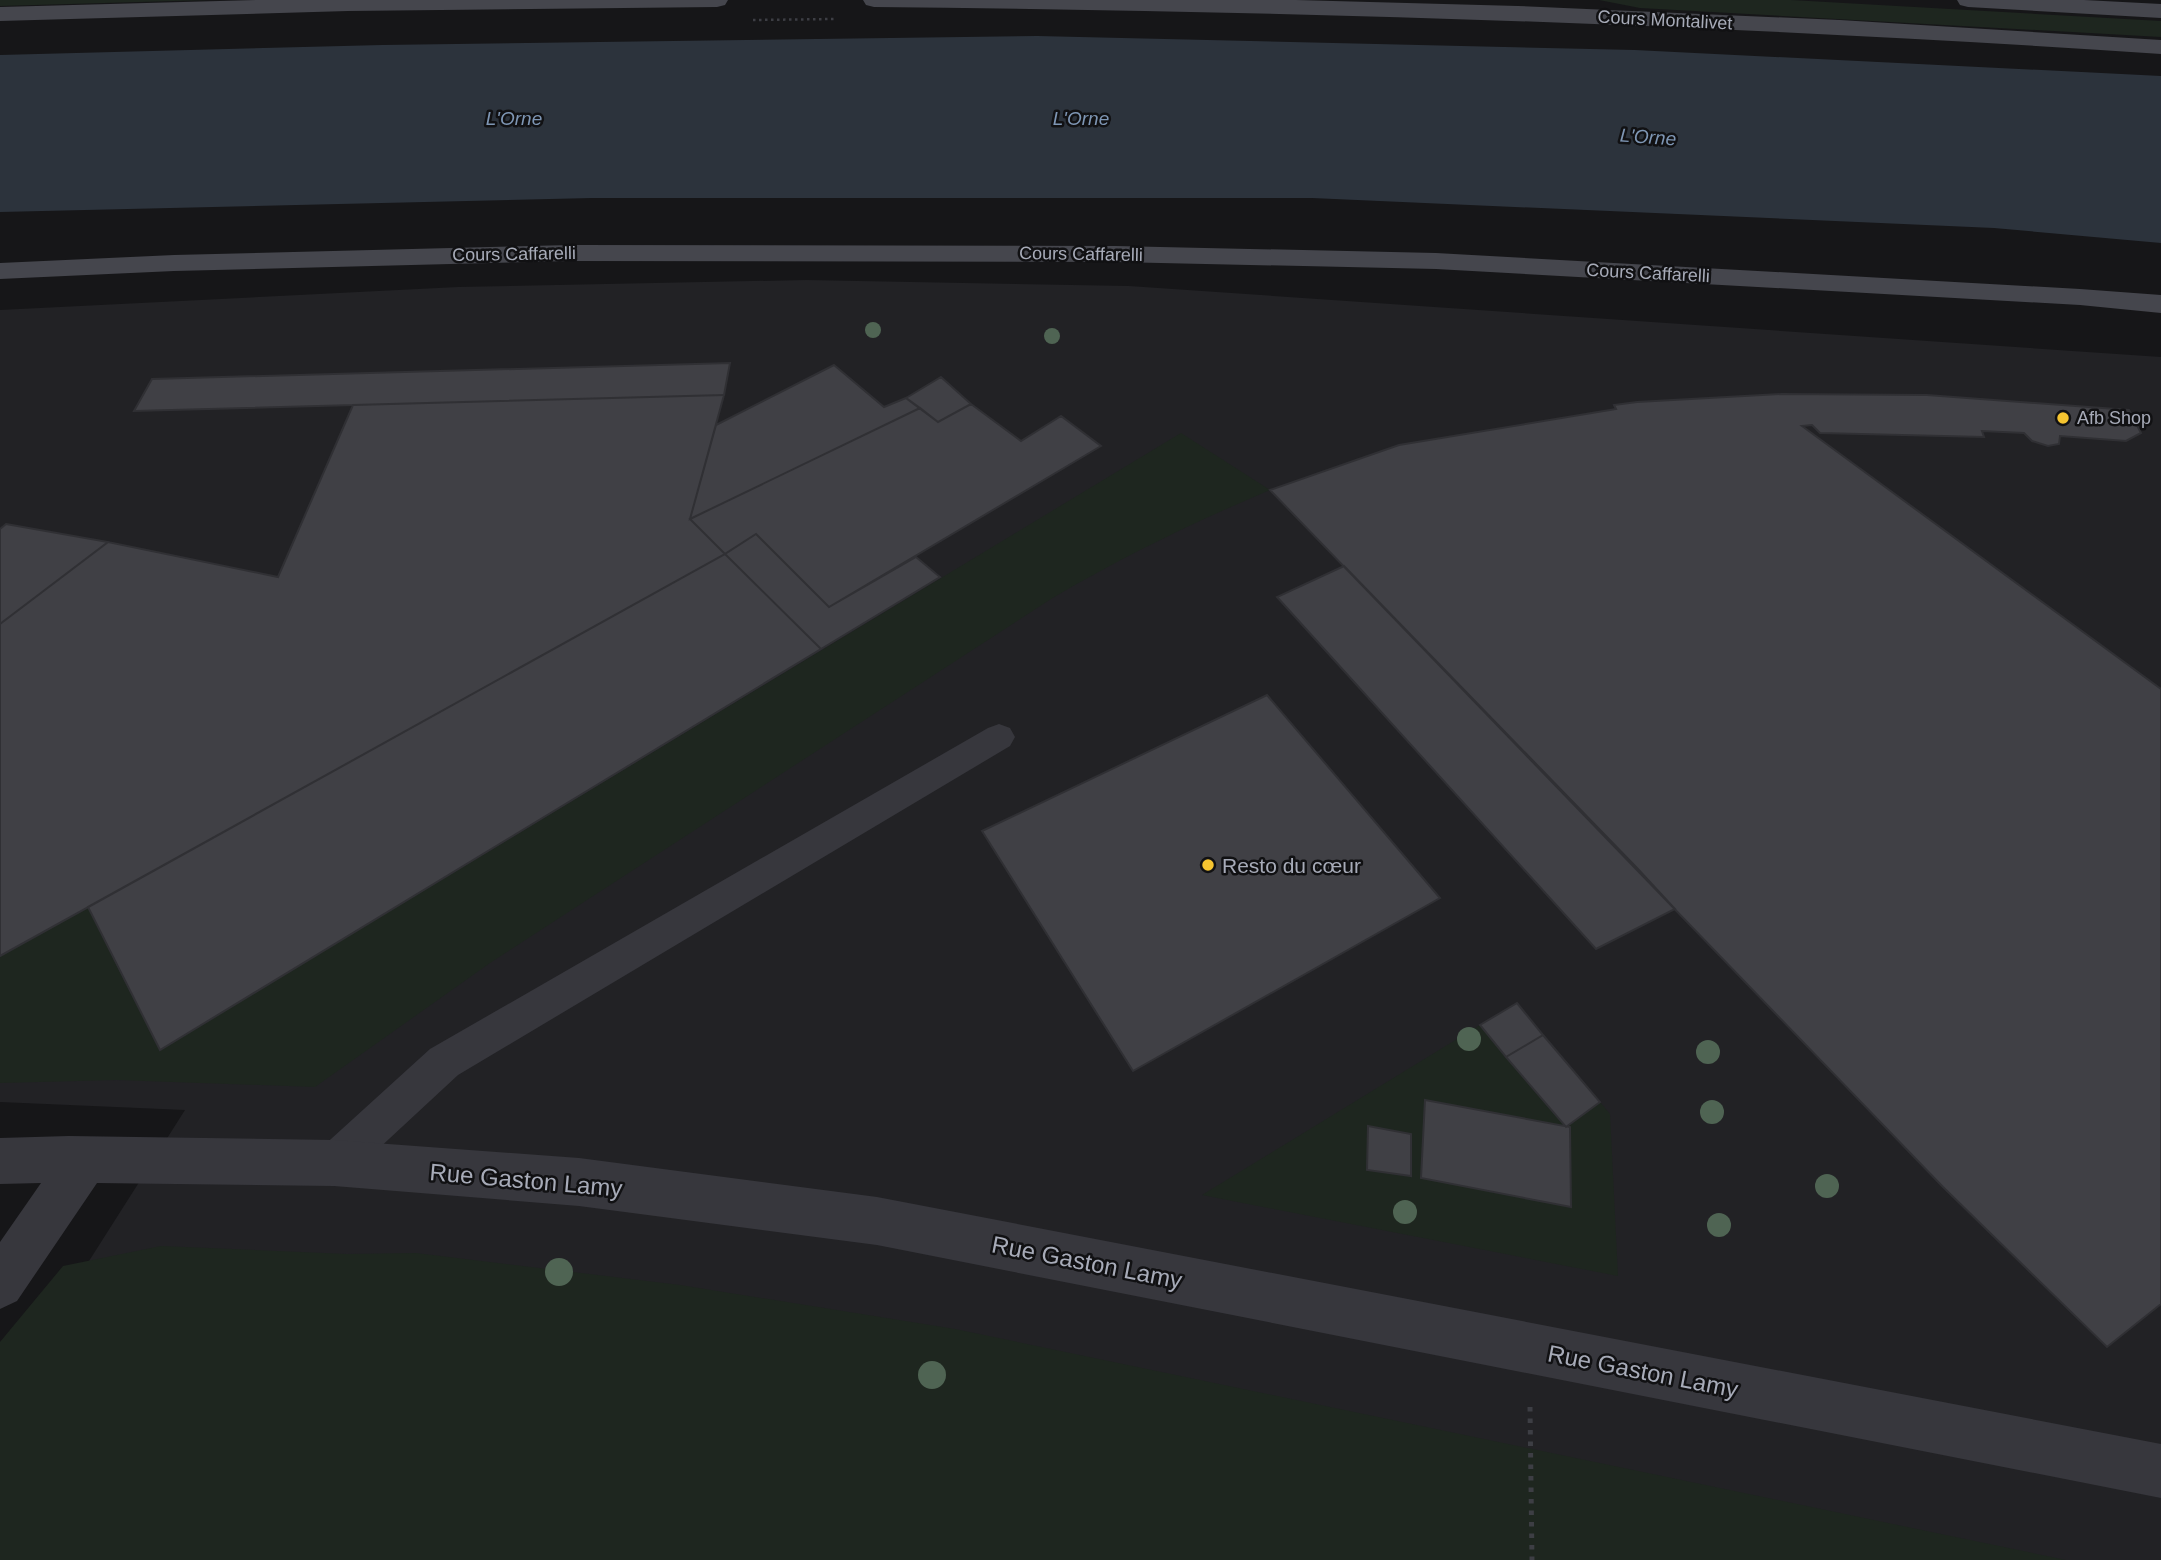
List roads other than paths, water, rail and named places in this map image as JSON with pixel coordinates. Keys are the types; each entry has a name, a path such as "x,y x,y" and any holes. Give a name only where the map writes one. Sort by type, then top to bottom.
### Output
{"main road":[{"path":"0,14 348,4 717,0"},
{"name":"Cours Montalivet","path":"874,0 1290,4 2002,35 2161,47"},
{"path":"1968,0 2161,11"},
{"name":"Cours Caffarelli","path":"0,271 174,263 571,253 1116,254 1436,261 2066,296 2161,304"}],"street":[{"path":"0,1284 85,1160"},
{"name":"Rue Gaston Lamy","path":"0,1161 334,1163 579,1182 877,1221 2161,1471"}],"lane":[{"path":"334,1163 444,1062 999,737"}],"water":[{"name":"L'Orne","path":"1037,36 1635,50 2161,76 2161,243 1994,228 1312,198 592,198 0,212 0,55 382,45"}],"place":[{"name":"Afb Shop","path":"2063,418"},
{"name":"Resto du cœur","path":"1208,865"}]}
